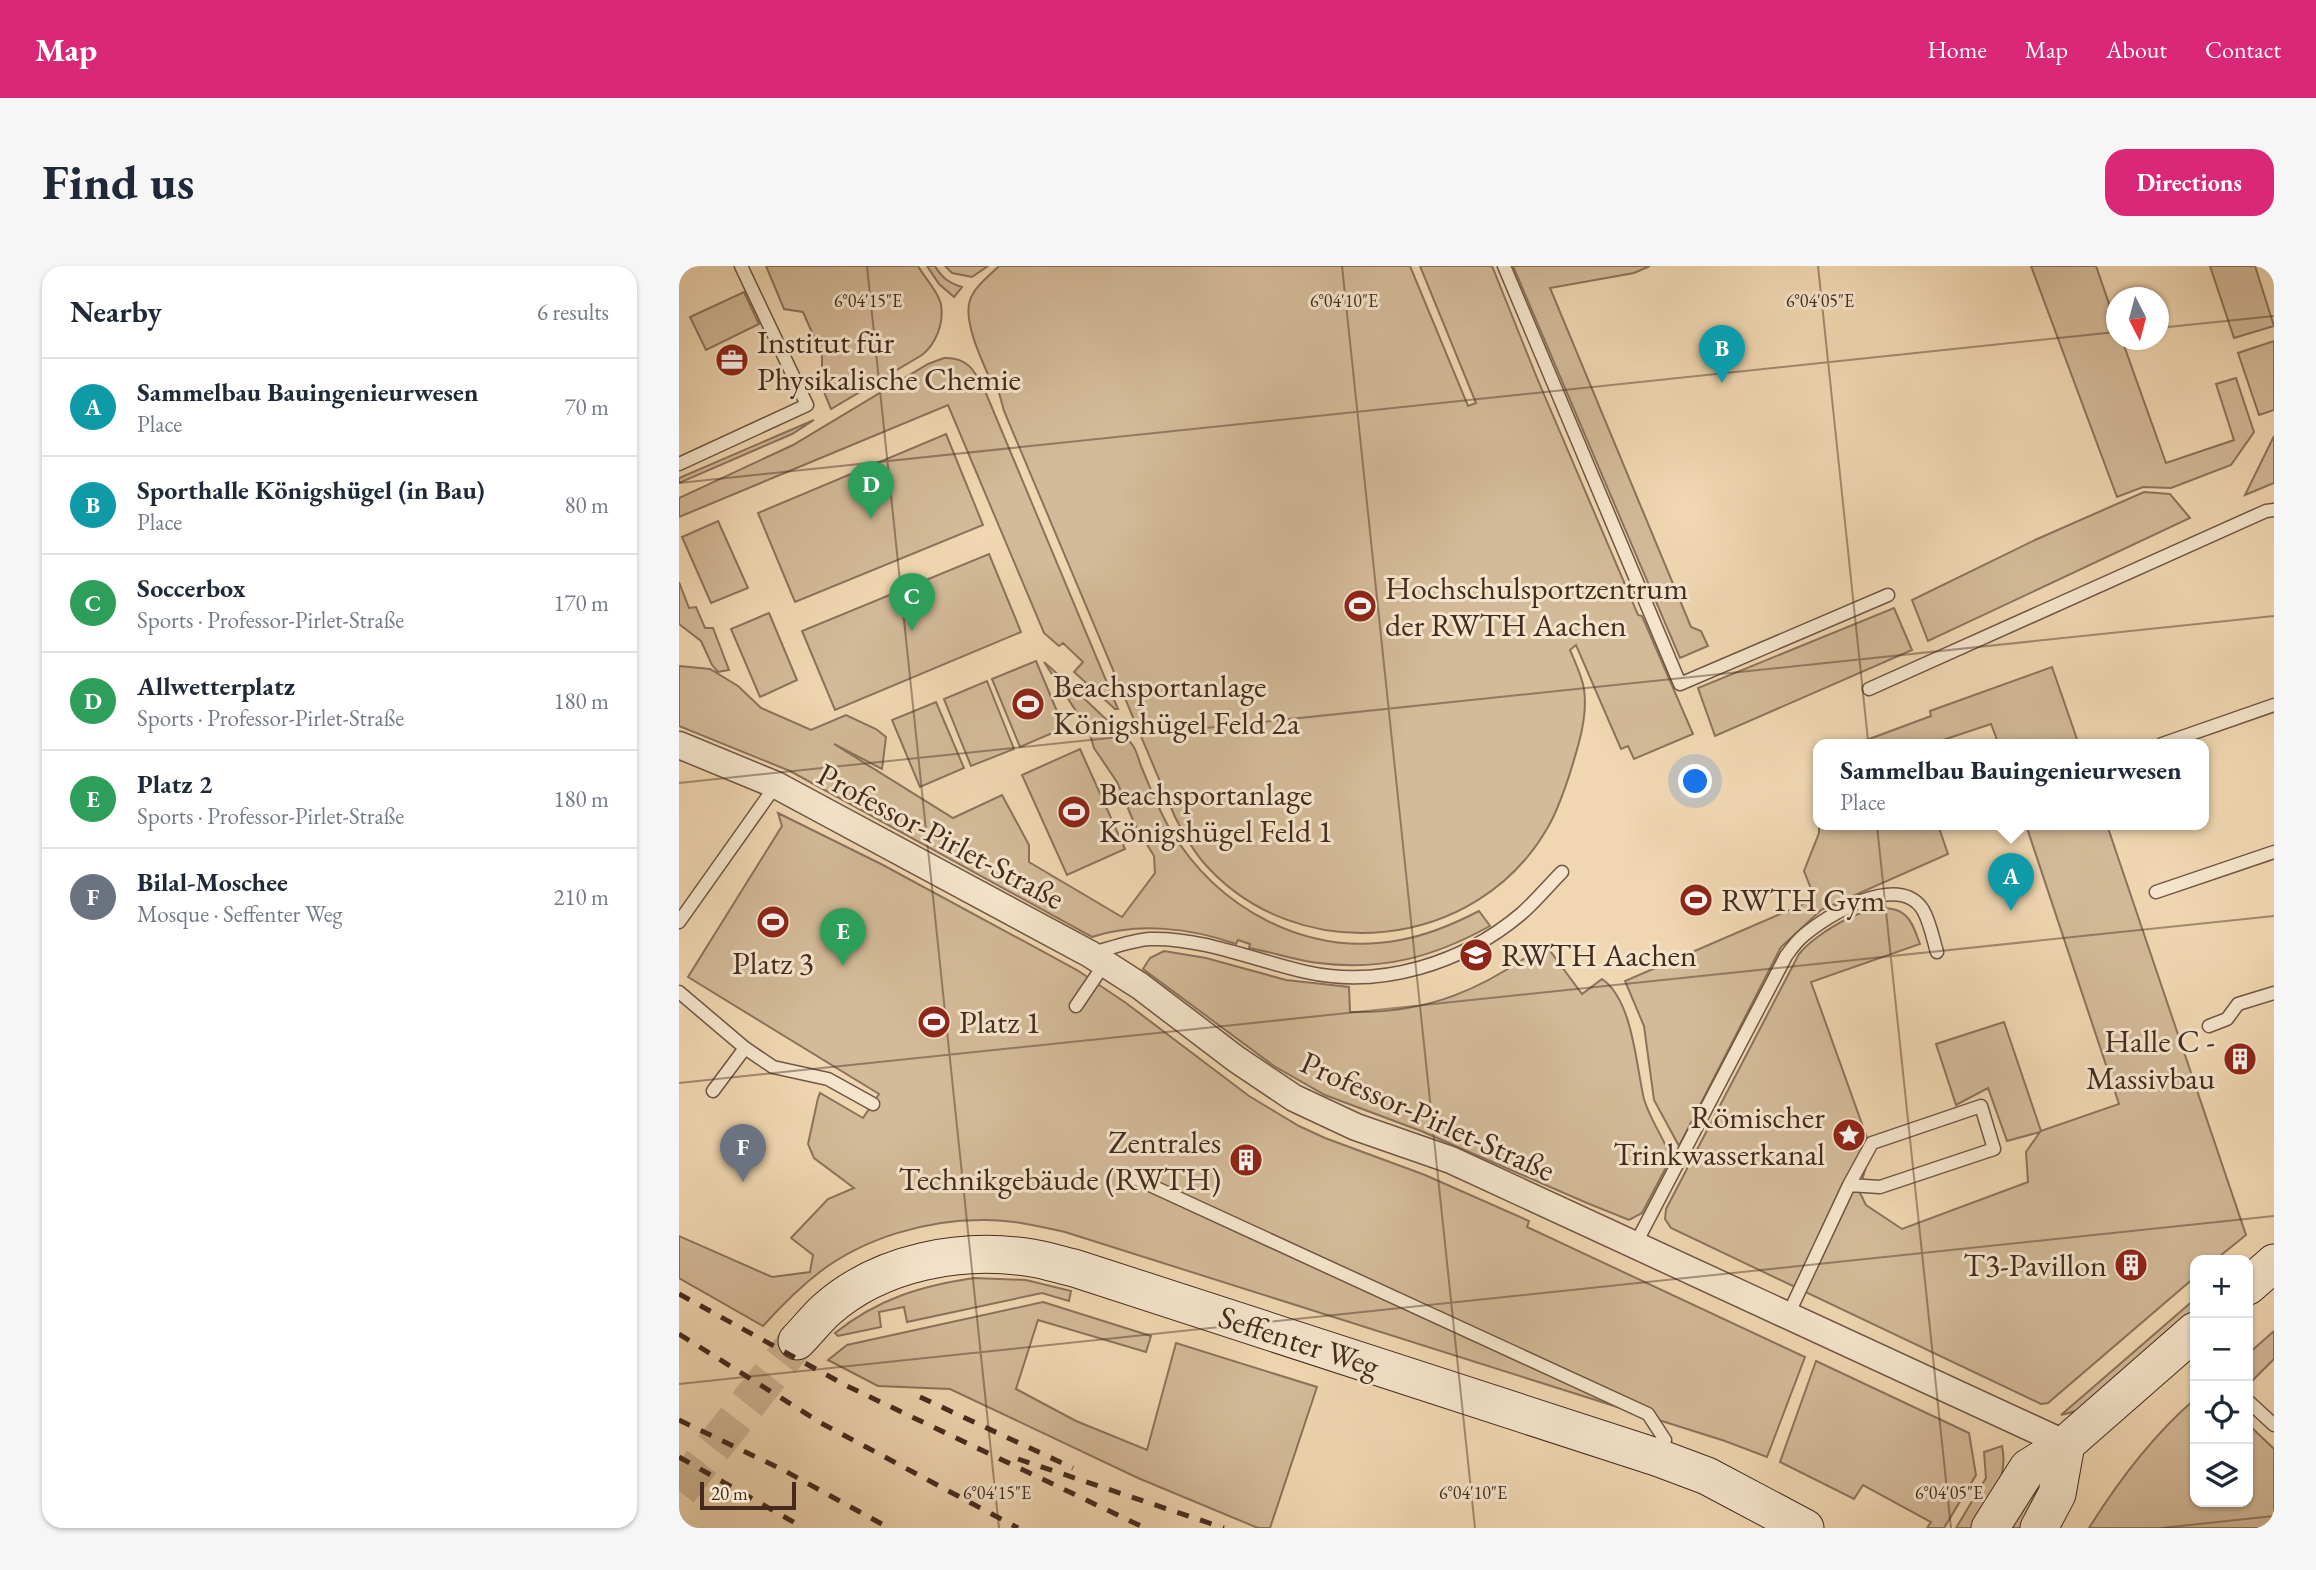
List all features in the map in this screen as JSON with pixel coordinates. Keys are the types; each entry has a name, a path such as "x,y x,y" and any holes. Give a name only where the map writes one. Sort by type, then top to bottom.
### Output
{"street":[{"name":"Professor-Pirlet-Straße","path":"679,745 776,785 1097,958 1294,1098 1356,1127 1451,1160 2066,1444"},
{"name":"Seffenter Weg","path":"797,1342 826,1309 862,1285 900,1268 961,1255 1032,1258 1074,1268 1659,1458 1707,1476 1754,1509 1805,1528"},
{"path":"2253,1282 2274,1264"},
{"path":"1990,1528 2028,1468 2066,1444 2190,1343"},
{"path":"2039,1528 2057,1494 2066,1444"}],"lane":[{"path":"679,464 807,405 741,266"},
{"path":"1504,266 1680,684 1888,595"},
{"path":"1869,689 2266,511 2274,510"},
{"path":"2176,739 2274,705"},
{"path":"679,922 776,785"},
{"path":"2156,892 2274,852"},
{"path":"1076,1006 1097,958 1148,939 1190,941 1310,973 1346,977 1391,974 1424,968 1467,950 1521,914 1562,872"},
{"path":"1635,1245 1786,956 1802,937 1850,905 1876,896 1894,894 1910,899 1923,910 1937,952"},
{"path":"679,992 773,1068 828,1079 873,1104"},
{"path":"2209,1026 2227,1019 2238,1004 2274,993"},
{"path":"713,1090 745,1048"},
{"path":"1788,1315 1849,1185 1872,1143 1980,1106 1994,1149 1880,1187 1849,1185"},
{"path":"1128,1175 1649,1414 1665,1440 1659,1458"},
{"path":"2253,1406 2274,1425"}],"shaded area":[{"path":"766,266 918,266 940,300 942,312 938,333 922,355 831,409 822,387 822,355 803,312 784,309"},
{"path":"927,266 935,266 946,279 962,287 954,297 939,284"},
{"path":"945,266 988,266 972,277 952,273"},
{"name":"Hochschulsportzentrum der RWTH Aachen","path":"999,266 1410,266 1468,406 1476,403 1420,266 1492,266 1638,615 1642,616 1693,734 1634,759 1628,746 1621,749 1576,645 1570,650 1583,684 1585,710 1579,742 1555,814 1517,869 1477,900 1432,921 1384,932 1335,931 1287,920 1242,897 1203,862 1175,817 1004,411 998,389 995,390 976,346 969,321 970,300 979,286"},
{"path":"1513,266 1650,266 1634,273 1550,288 1691,627 1701,631 1708,646 1680,658"},
{"path":"2031,266 2096,266 2106,295 2106,350 2126,350 2166,463 2234,440 2216,384 2236,378 2254,432 2231,465 2171,488 2143,487 2117,497"},
{"path":"2210,266 2255,266 2274,326 2234,338"},
{"path":"744,292 759,324 706,350 690,317"},
{"path":"2274,341 2274,410 2259,415 2238,353"},
{"path":"944,358 959,360 970,367 985,391 1118,709 1074,672 1083,662 1063,643 1059,646 1044,633 948,405 679,517 679,498 793,445 928,364"},
{"path":"814,420 792,434 679,483 679,478"},
{"path":"946,434 983,525 795,602 758,513"},
{"path":"2274,436 2274,483 2245,495"},
{"path":"2144,492 2170,494 2190,518 1928,641 1912,600 2035,540"},
{"path":"718,521 748,588 711,603 682,537"},
{"path":"989,554 1021,632 835,710 802,631"},
{"path":"679,582 689,608 696,607 705,628 713,628 729,670 718,672 701,641 679,624"},
{"path":"1894,608 1912,650 1715,736 1698,688"},
{"path":"769,613 797,680 760,697 731,629"},
{"name":"Beachsportanlage Königshügel Feld 2a","path":"1036,661 1064,728 1020,747 992,679"},
{"path":"1044,662 1132,744 1162,814 1190,857 1213,882 1239,904 1267,921 1298,934 1365,944 1421,935 1479,911 1490,926 1428,953 1364,965 1309,962 1249,948 1250,944 1238,940 1236,944 1201,934 1164,929 1110,932 1092,937 790,771 679,726 679,666 710,669 738,686 761,708 811,730 846,715 876,729 886,737 882,769 834,744 953,818 1002,795 1029,845 1029,862 1122,917 1155,873 1154,856 1135,825 1117,782 1094,748 1089,731"},
{"path":"2052,667 2077,739 1997,739 1991,724 1946,739 1869,739 1931,716 1930,711"},
{"path":"987,681 1014,749 971,766 944,699"},
{"path":"936,702 964,768 920,787 892,720"},
{"name":"Beachsportanlage Königshügel Feld 1","path":"1080,749 1125,849 1067,875 1022,775"},
{"path":"778,813 883,865 1077,970 1126,1003 1249,1096 1299,1126 1425,1175 1529,1221 1527,1227 1805,1357 1767,1457 1725,1441 1065,1232 1023,1223 992,1220 939,1223 876,1240 838,1259 821,1271 763,1326 679,1278 679,1236 772,1277 810,1272 813,1255 791,1238 828,1199 854,1188 814,1158 808,1144 818,1098 820,1093 863,1118 879,1094 688,977 782,826"},
{"path":"1819,830 1940,830 1948,854 1821,910 1781,947 1679,1146 1654,1100 1644,1026 1625,981 1815,899 1804,871"},
{"path":"2028,830 2109,830 2246,1235 2221,1255 2190,1255 2190,1281 2048,1403 2041,1404 1671,1228 1665,1219 1666,1209 1799,954 1833,926 1880,908 1894,909 1905,915 1920,944 1811,982 1871,1149 1859,1191 1866,1205 1902,1229 2028,1182 2026,1152 2040,1132 2007,1141 1988,1088 1956,1105 1936,1044 2004,1022 2041,1131 2119,1104"},
{"path":"1545,944 1582,994 1602,979 1621,1002 1632,1034 1644,1099 1671,1158 1642,1213 1629,1220 1421,1131 1325,1095 1274,1066 1143,969 1150,958 1164,951 1206,958 1286,980 1349,987 1350,1012 1378,1011 1405,1009 1454,996 1500,974"},
{"path":"974,1278 1026,1280 1071,1291 1069,1301 1042,1293 907,1322 904,1307 879,1312 881,1327 838,1336 835,1333 867,1311 900,1296 936,1285"},
{"path":"1043,1302 1151,1336 1146,1352 1038,1320 1016,1389 1076,1421 1147,1450 1176,1343 1317,1387 1270,1528 1258,1528 1138,1478 950,1389 878,1386 828,1360 847,1345"},
{"path":"2190,1303 2190,1315 2089,1402 2076,1411 2061,1415"},
{"path":"2274,1331 2274,1359 2253,1380 2253,1350"},
{"path":"1816,1361 1969,1433 1976,1475 1944,1528 1927,1528 1931,1522 1863,1485 1854,1499 1780,1462"},
{"path":"2190,1404 2190,1507 2253,1507 2253,1429 2274,1449 2274,1528 2089,1528 2137,1459"},
{"path":"2002,1446 2003,1469 1992,1499 1975,1528 1956,1528 1986,1478 1984,1452"},
{"path":"2047,1473 2024,1528 2009,1528"}],"tunnel":[{"path":"679,1491 797,1341"}],"railway":[{"path":"679,1294 845,1385 1145,1528"},
{"path":"679,1334 821,1423 1018,1528"},
{"path":"920,1397 1073,1468"},
{"path":"679,1420 785,1471 889,1528"},
{"path":"679,1457 804,1528"},
{"path":"1018,1459 1224,1528"}],"place":[{"name":"Institut für Physikalische Chemie","path":"732,360"},
{"name":"Sporthalle Königshügel (in Bau)","path":"1722,383"},
{"name":"Allwetterplatz","path":"871,519"},
{"name":"Hochschulsportzentrum der RWTH Aachen","path":"1360,606"},
{"name":"Soccerbox","path":"912,631"},
{"name":"Beachsportanlage Königshügel Feld 2a","path":"1028,704"},
{"name":"Beachsportanlage Königshügel Feld 1","path":"1074,812"},
{"name":"RWTH Gym","path":"1696,900"},
{"name":"Sammelbau Bauingenieurwesen","path":"2011,911"},
{"name":"Platz 3","path":"773,922"},
{"name":"RWTH Aachen","path":"1476,955"},
{"name":"Platz 2","path":"843,966"},
{"name":"Platz 1","path":"934,1022"},
{"name":"Halle C - Massivbau","path":"2240,1059"},
{"name":"Römischer Trinkwasserkanal","path":"1849,1135"},
{"name":"Zentrales Technikgebäude (RWTH)","path":"1246,1160"},
{"name":"Bilal-Moschee","path":"743,1182"},
{"name":"T3-Pavillon","path":"2131,1265"}]}
